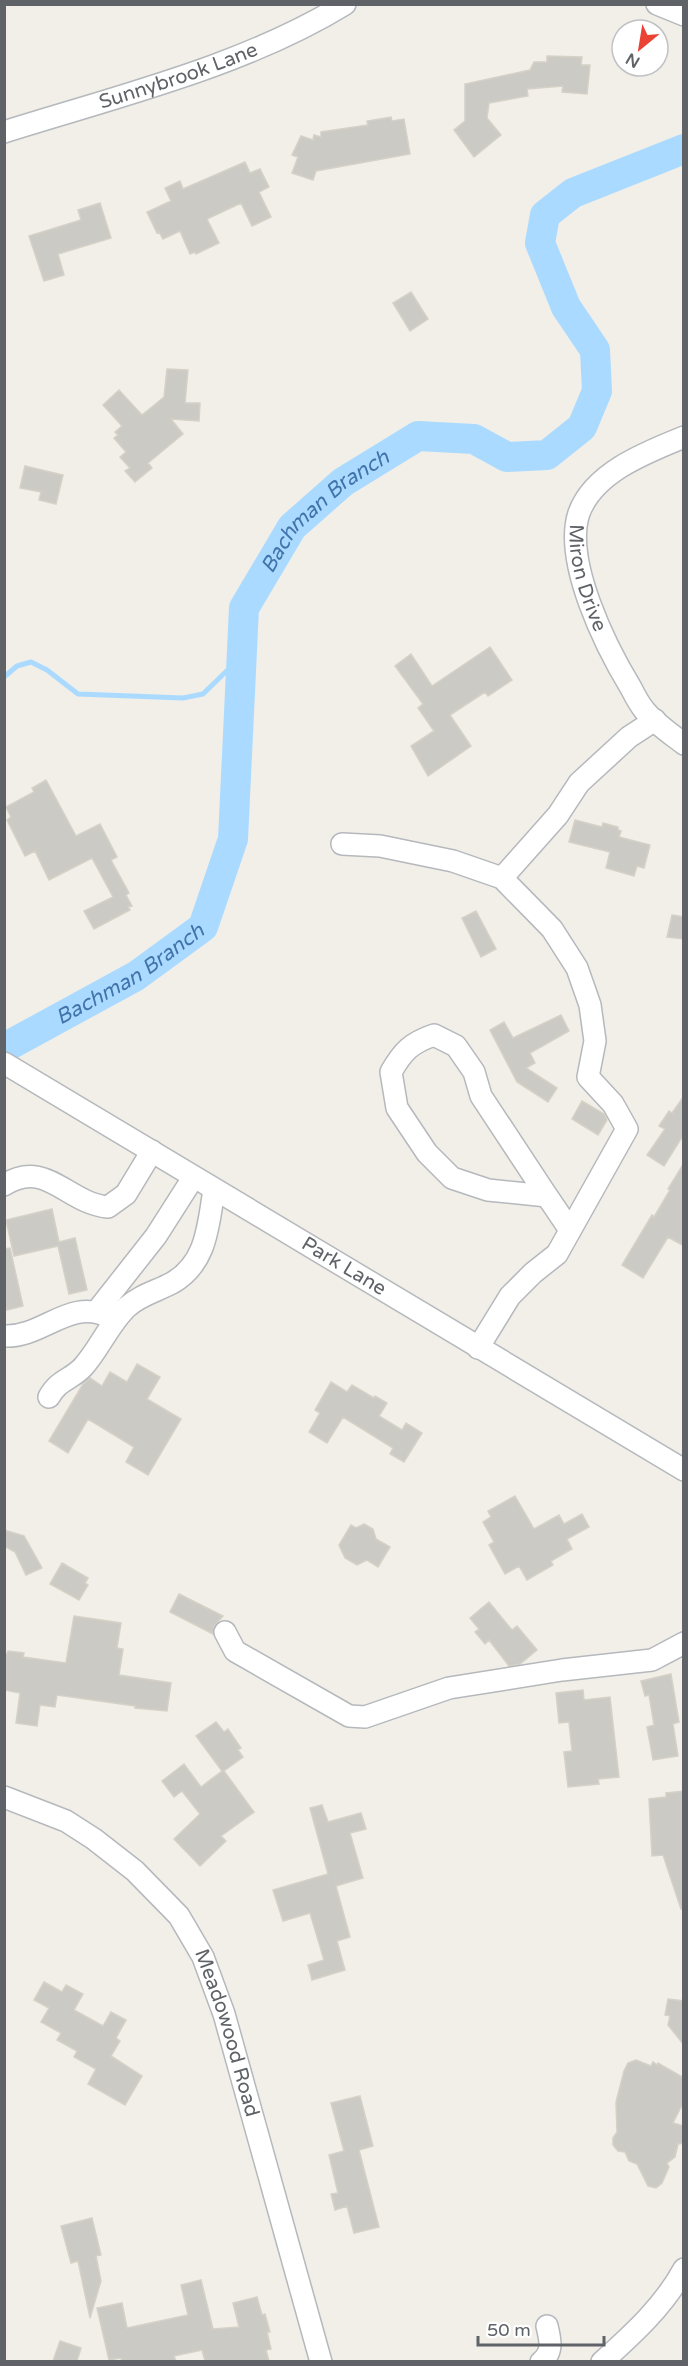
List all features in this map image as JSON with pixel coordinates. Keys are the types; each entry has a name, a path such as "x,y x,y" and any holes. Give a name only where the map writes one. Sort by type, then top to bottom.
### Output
{"street":[{"name":"Sunnybrook Lane","path":"4,132 234,59 313,24 345,4"},
{"path":"657,4 684,15"},
{"name":"Miron Drive","path":"684,437 618,466 593,491 579,512 576,540 585,589 611,655 645,711 684,744"},
{"path":"502,878 558,815 579,783 629,737 655,720"},
{"path":"342,844 380,846 453,861 502,878 552,929 577,968 590,1005 595,1041 588,1077 613,1104 627,1129 556,1254 510,1296 478,1348"},
{"path":"547,1196 488,1190 452,1178 427,1153 398,1108 391,1072 400,1055 416,1042 434,1035 456,1046 474,1072 481,1096 570,1230"},
{"name":"Park Lane","path":"4,1063 684,1470"},
{"path":"4,1185 23,1176 34,1175 96,1206 108,1208 126,1194 152,1151"},
{"path":"49,1396 56,1386 83,1367 106,1315 193,1178"},
{"path":"4,1336 26,1334 85,1310 106,1315 172,1283 193,1266 202,1249 214,1190"},
{"path":"225,1632 235,1651 349,1716 357,1717 372,1715 449,1688 562,1670 652,1660 684,1643"},
{"name":"Meadowood Road","path":"4,1797 66,1821 94,1839 135,1871 179,1916 202,1957 224,2014 321,2361"},
{"path":"602,2361 641,2326 675,2285 684,2269"},
{"path":"541,2361 547,2357 551,2343 547,2326"}],"building":[{"path":"547,56 582,57 581,65 590,65 587,94 562,92 563,86 527,89 528,96 489,103 487,118 501,135 474,157 454,130 465,121 465,84 530,70 534,62 547,62"},
{"path":"391,117 392,121 404,119 410,154 316,171 313,180 292,173 298,157 292,155 301,136 313,140 314,135 321,137 321,132 368,125 367,121"},
{"path":"245,162 250,173 260,169 269,187 259,192 271,217 252,226 241,203 207,219 219,243 196,254 195,252 190,254 180,231 163,239 159,232 157,233 147,212 171,201 165,188 180,181 183,189"},
{"path":"100,203 111,238 58,254 64,275 44,281 29,236 81,220 78,210"},
{"path":"411,292 428,319 410,331 393,303"},
{"path":"167,369 188,370 185,403 200,403 199,421 171,419 183,434 148,463 152,468 135,482 125,471 130,468 120,457 126,452 114,438 118,435 115,432 122,426 103,405 119,390 142,415 164,397"},
{"path":"25,466 63,475 56,504 39,500 41,492 20,488"},
{"path":"490,647 512,680 488,696 485,692 450,715 471,746 428,776 411,746 434,731 418,708 423,704 395,666 411,654 432,686"},
{"path":"46,780 76,836 100,824 117,857 111,860 129,893 126,895 132,906 128,907 130,910 94,929 84,911 113,897 92,858 49,880 35,851 25,856 7,820 11,817 6,807 34,792 32,788"},
{"path":"575,820 602,827 603,823 618,827 621,831 619,837 650,845 644,868 637,866 634,876 606,868 610,852 569,842"},
{"path":"476,911 496,949 481,957 462,918"},
{"path":"672,915 684,917 684,939 667,937"},
{"path":"561,1015 569,1031 530,1053 535,1063 526,1068 557,1088 548,1102 517,1082 490,1030 504,1022 513,1038"},
{"path":"684,1096 684,1134 664,1166 647,1155 665,1129 659,1126 669,1111 672,1113"},
{"path":"582,1101 604,1114 607,1120 598,1135 572,1119"},
{"path":"684,1163 684,1246 668,1237 643,1278 622,1265 652,1215 654,1217"},
{"path":"52,1209 59,1242 75,1238 87,1290 69,1294 58,1246 14,1256 6,1220"},
{"path":"10,1248 23,1306 7,1310 4,1300 4,1249"},
{"path":"137,1364 160,1377 147,1399 181,1419 148,1475 126,1462 134,1447 88,1419 68,1453 49,1441 83,1384 90,1378 102,1386 110,1372 127,1382"},
{"path":"331,1382 347,1392 352,1385 374,1398 375,1396 387,1403 379,1416 402,1430 406,1423 422,1433 404,1462 390,1454 393,1448 343,1417 327,1443 309,1432 320,1413 315,1410"},
{"path":"515,1496 534,1529 559,1515 564,1524 582,1514 589,1527 567,1539 572,1549 551,1561 553,1565 527,1580 519,1566 505,1574 489,1545 494,1542 483,1522 491,1517 488,1511"},
{"path":"364,1524 373,1529 376,1539 390,1547 378,1567 367,1560 357,1565 345,1558 339,1545 351,1525 356,1528"},
{"path":"4,1530 24,1536 42,1568 26,1575 15,1552 4,1546"},
{"path":"62,1563 88,1578 85,1583 88,1585 79,1600 50,1584"},
{"path":"179,1594 223,1616 214,1626 213,1634 170,1612"},
{"path":"489,1602 512,1630 517,1626 537,1650 520,1664 509,1666 489,1640 485,1644 475,1632 479,1629 470,1618"},
{"path":"74,1616 121,1623 117,1648 123,1649 119,1675 171,1683 167,1711 57,1695 55,1707 40,1705 37,1726 16,1723 20,1693 4,1690 4,1653 7,1654 8,1651 24,1653 23,1657 66,1663"},
{"path":"671,1674 679,1722 673,1724 678,1756 653,1760 647,1727 654,1725 649,1695 645,1696 641,1681"},
{"path":"583,1690 584,1700 610,1697 619,1777 598,1779 599,1784 568,1787 564,1752 572,1751 569,1722 559,1723 556,1693"},
{"path":"216,1722 224,1732 228,1729 241,1748 238,1750 243,1757 224,1771 254,1812 221,1836 226,1841 200,1866 174,1839 200,1814 182,1791 174,1797 162,1781 184,1764 201,1787 222,1771 196,1736"},
{"path":"684,1791 684,1908 681,1909 663,1855 652,1856 649,1799 666,1797 666,1793"},
{"path":"322,1805 328,1822 361,1813 366,1829 350,1833 363,1878 336,1886 350,1937 337,1941 345,1970 312,1980 308,1965 324,1960 310,1913 283,1921 273,1890 328,1874 310,1808"},
{"path":"44,1982 62,1992 66,1985 83,1994 74,2010 103,2026 111,2012 126,2020 116,2038 120,2041 111,2056 142,2076 125,2105 88,2084 96,2069 74,2057 77,2051 57,2040 61,2033 41,2022 49,2008 34,2000"},
{"path":"668,1999 684,2001 684,2045 668,2025 670,2016 665,2015"},
{"path":"636,2060 651,2066 653,2062 657,2065 658,2063 684,2078 684,2101 673,2123 684,2126 684,2143 678,2144 675,2157 667,2163 669,2167 662,2183 656,2188 648,2186 637,2164 629,2161 625,2152 618,2151 613,2145 613,2138 617,2132 616,2102 624,2071 628,2063"},
{"path":"360,2096 373,2146 359,2150 379,2227 354,2233 347,2206 335,2210 331,2194 338,2193 329,2155 344,2151 331,2103"},
{"path":"92,2218 101,2255 96,2256 101,2281 90,2318 78,2261 71,2263 61,2226"},
{"path":"201,2280 213,2329 239,2327 233,2303 257,2297 270,2332 267,2332 271,2349 266,2350 269,2361 205,2361 202,2350 174,2356 176,2361 122,2361 121,2358 109,2360 97,2308 122,2303 127,2328 188,2315 181,2285"},
{"path":"60,2341 81,2348 77,2361 53,2361"}],"waterway":[{"name":"Bachman Branch","path":"4,1048 136,976 203,927 233,839 244,608 292,527 343,482 418,436 474,439 507,457 547,455 582,427 597,391 595,350 566,307 540,243 545,215 573,193 684,149"},
{"path":"4,677 17,666 31,662 47,670 78,694 183,698 203,694 242,656"}]}
